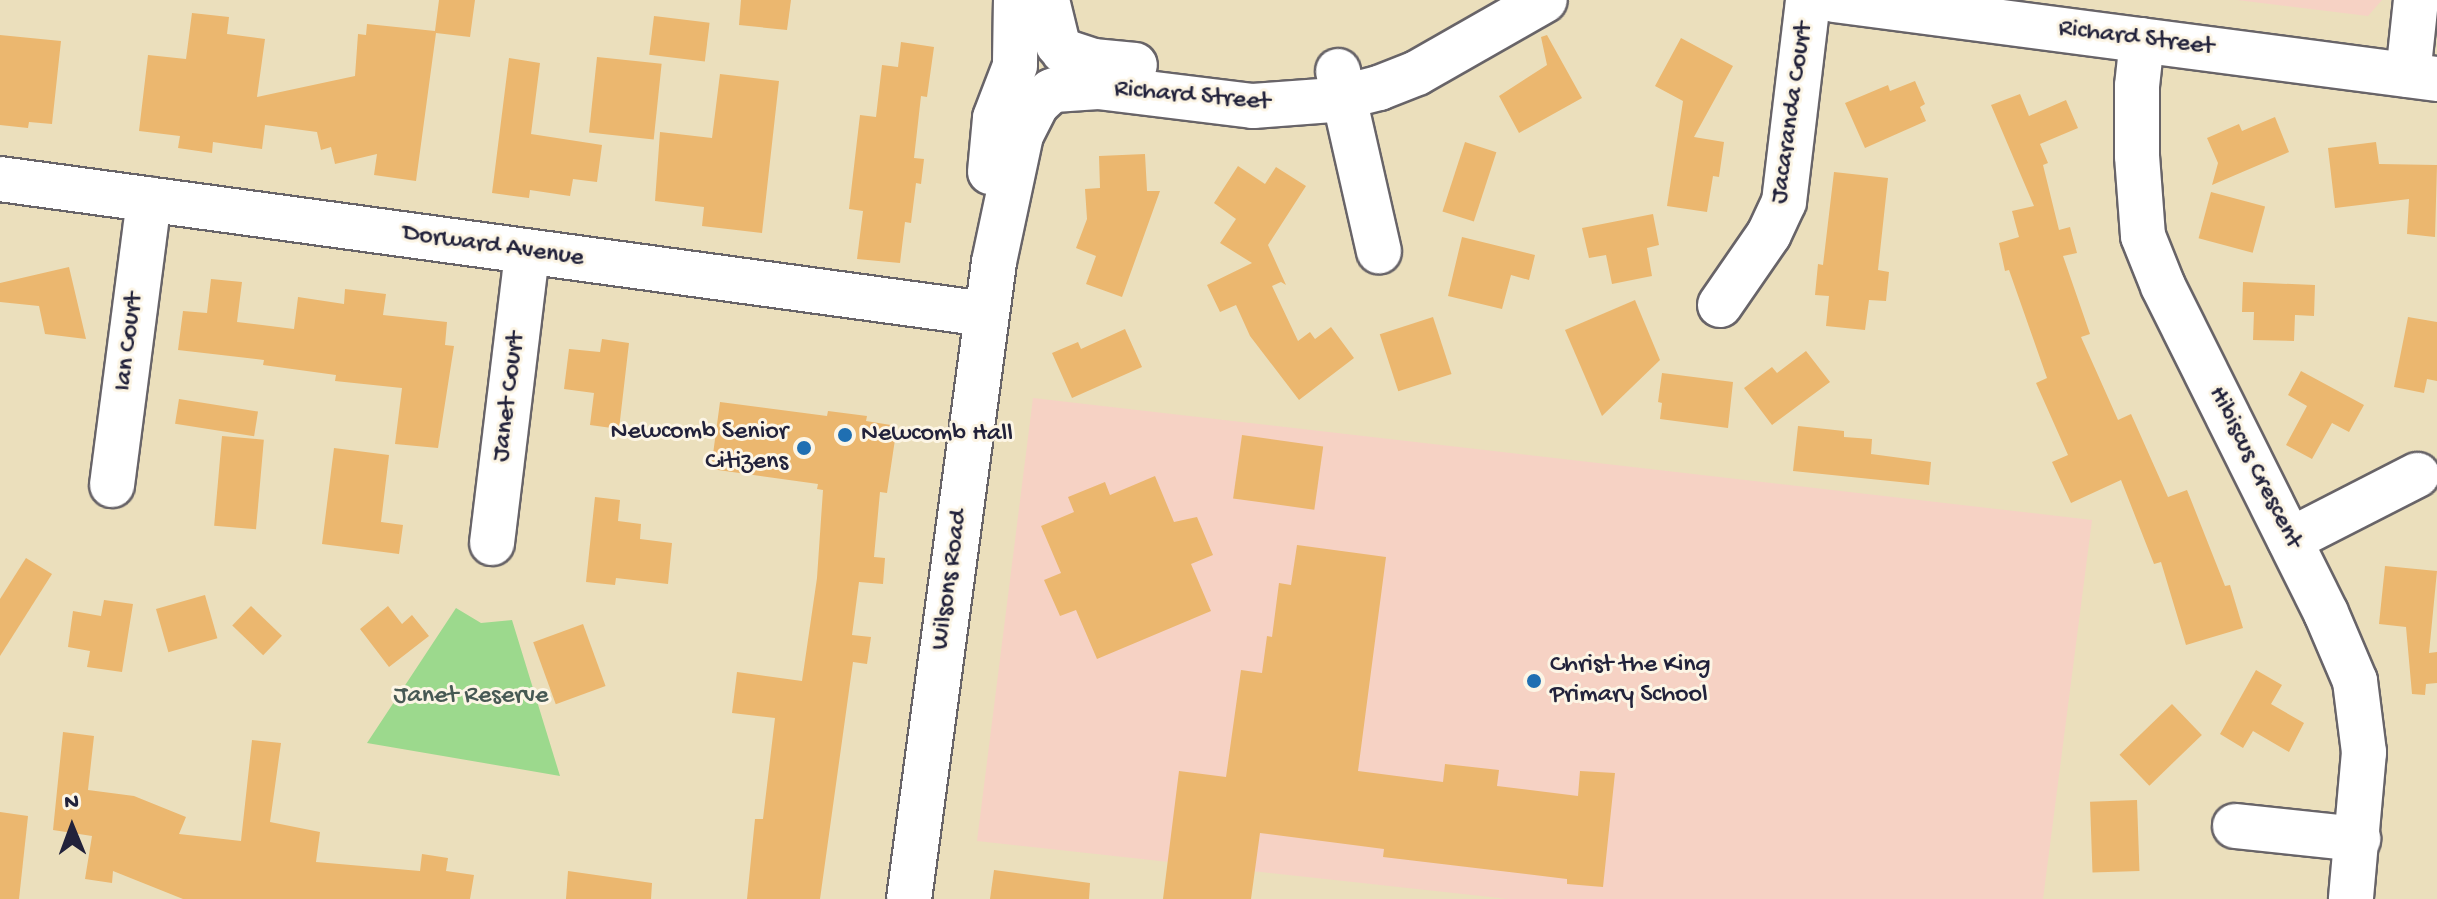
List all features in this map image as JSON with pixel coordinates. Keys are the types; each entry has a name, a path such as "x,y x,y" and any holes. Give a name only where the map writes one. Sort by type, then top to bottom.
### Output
{"street":[{"name":"Wilsons Road","path":"994,262 990,151 997,110 1015,64 1016,0"},
{"path":"1047,0 1056,70"},
{"name":"Richard Street","path":"1056,70 1093,61 1248,78 1341,84 1406,78 1455,36 1484,0"},
{"name":"Richard Street","path":"1455,36 1545,0"},
{"name":"Jacaranda Court","path":"1720,305 1769,234 1784,202 1808,0"},
{"name":"Richard Street","path":"1834,0 2423,77"},
{"path":"2416,0 2423,77"},
{"path":"1015,64 1020,50 1031,42 1045,40 1056,70"},
{"name":"Hibiscus Crescent","path":"2142,40 2137,156 2143,236 2163,286 2290,540 2355,681 2364,752 2351,899"},
{"name":"Wilsons Road","path":"909,899 994,262 1021,135 1056,70"},
{"path":"1341,84 1379,251"},
{"name":"Dorward Avenue","path":"0,179 986,314"},
{"name":"Ian Court","path":"112,485 149,199"},
{"name":"Janet Court","path":"492,543 527,252"},
{"path":"2290,540 2417,475"},
{"path":"2235,826 2358,839"}],"shaded area":[{"path":"2237,0 2382,0 2368,16"},
{"name":"Christ the King Primary School","path":"1033,398 2092,520 2043,899 1509,899 977,841"}],"green space":[{"name":"Janet Reserve","path":"456,608 481,623 512,620 560,776 367,743"}],"building":[{"path":"439,0 475,0 470,37 436,33 416,181 374,175 377,154 335,164 331,147 321,150 317,132 265,125 262,149 213,142 212,153 178,148 180,136 139,131 148,55 186,59 192,13 229,17 227,34 265,39 257,97 355,76 358,34 366,35 367,24 435,31"},
{"path":"741,0 791,0 787,30 739,25"},
{"path":"654,16 710,23 705,62 649,55"},
{"path":"0,35 61,41 52,124 29,122 28,128 0,125"},
{"path":"1547,35 1582,98 1519,133 1499,96 1547,65 1541,37"},
{"path":"1681,38 1733,66 1694,137 1724,142 1719,177 1713,176 1707,212 1667,206 1683,101 1655,86"},
{"path":"901,42 934,47 927,97 921,96 914,158 924,159 921,184 916,183 911,223 905,222 900,263 857,259 863,211 849,209 860,115 876,117 882,65 898,67"},
{"path":"597,57 662,64 654,139 589,133"},
{"path":"509,58 540,63 531,134 602,145 597,182 573,179 570,196 530,190 529,198 492,193"},
{"path":"720,74 779,81 762,233 702,226 704,207 655,201 660,132 712,138"},
{"path":"1915,81 1925,104 1920,107 1926,121 1865,148 1845,103 1888,85 1890,91"},
{"path":"2020,94 2029,116 2066,100 2078,128 2040,144 2048,163 2043,165 2059,230 2070,227 2077,253 2063,256 2090,334 2081,337 2118,420 2131,414 2168,497 2187,490 2225,586 2230,585 2243,628 2186,645 2161,562 2154,564 2121,480 2071,503 2052,462 2068,455 2036,383 2047,378 2009,270 2005,271 1999,243 2019,237 2012,211 2034,206 1991,105"},
{"path":"2275,117 2289,152 2212,185 2218,163 2207,138 2239,124 2242,131"},
{"path":"1465,142 1496,152 1474,222 1442,211"},
{"path":"2376,142 2379,164 2437,165 2435,237 2407,234 2409,199 2335,208 2328,148"},
{"path":"1145,154 1147,191 1160,191 1122,297 1086,284 1096,256 1076,248 1087,219 1085,189 1100,188 1099,156"},
{"path":"1238,166 1265,184 1276,167 1306,186 1268,245 1286,285 1281,282 1272,286 1298,341 1310,332 1315,339 1331,327 1354,358 1299,400 1250,336 1236,305 1220,312 1207,285 1252,263 1220,243 1236,219 1214,203"},
{"path":"1834,172 1888,178 1878,270 1889,272 1886,301 1869,300 1865,330 1826,326 1829,296 1815,295 1818,264 1823,265"},
{"path":"2211,192 2265,206 2253,253 2199,238"},
{"path":"1653,214 1659,245 1647,248 1652,276 1612,284 1606,255 1589,258 1582,228"},
{"path":"1462,237 1535,255 1529,280 1511,275 1502,309 1448,296"},
{"path":"69,267 86,339 45,334 39,306 0,302 0,283"},
{"path":"211,279 242,282 237,322 294,329 298,297 344,304 345,289 386,294 383,315 447,322 445,345 454,346 438,448 395,444 402,388 335,381 336,375 263,365 264,360 178,350 183,311 207,313"},
{"path":"2243,282 2315,285 2314,316 2295,315 2294,341 2253,340 2254,312 2242,312"},
{"path":"1635,300 1660,360 1602,416 1565,330"},
{"path":"1433,317 1452,374 1398,391 1380,334"},
{"path":"2408,317 2437,322 2437,381 2427,379 2424,393 2394,387"},
{"path":"1125,329 1142,367 1072,398 1052,353 1078,342 1081,349"},
{"path":"602,339 629,343 619,429 590,425 594,393 564,389 569,349 600,352"},
{"path":"1806,351 1830,382 1772,425 1744,388 1772,367 1777,373"},
{"path":"2301,371 2364,405 2349,432 2332,423 2312,459 2286,445 2307,406 2288,395"},
{"path":"1662,373 1733,382 1728,428 1660,419 1662,403 1658,402"},
{"path":"179,399 258,412 254,436 175,424"},
{"path":"720,402 827,416 828,411 867,416 866,421 897,426 887,493 880,492 874,557 885,558 883,584 859,582 852,635 871,637 867,664 853,662 820,899 747,899 755,819 763,819 775,718 732,713 737,672 802,681 817,578 823,490 817,489 818,484 711,469"},
{"path":"1798,426 1844,431 1844,437 1872,439 1871,454 1931,462 1929,485 1793,471"},
{"path":"1242,435 1323,446 1314,510 1233,498"},
{"path":"222,436 264,440 256,529 214,526"},
{"path":"334,448 389,455 381,522 403,525 399,554 322,544"},
{"path":"1155,476 1174,522 1197,517 1213,555 1191,564 1211,611 1097,659 1076,610 1060,616 1044,580 1061,573 1041,526 1074,512 1068,497 1105,482 1110,495"},
{"path":"595,497 620,500 618,521 641,524 640,539 672,543 668,584 616,578 615,585 586,582"},
{"path":"1297,545 1386,557 1358,771 1443,782 1445,764 1499,770 1497,786 1578,796 1580,771 1615,773 1603,887 1567,884 1567,879 1383,857 1384,849 1260,833 1251,899 1163,899 1179,771 1226,777 1241,670 1262,673 1267,636 1272,637 1279,583 1291,585"},
{"path":"26,558 52,574 0,656 0,599"},
{"path":"2385,566 2437,571 2429,653 2437,652 2437,683 2426,684 2425,695 2412,694 2406,627 2379,624"},
{"path":"205,595 217,638 168,652 156,609"},
{"path":"104,600 133,604 122,672 87,667 90,651 68,647 73,611 101,616"},
{"path":"251,606 282,636 263,655 232,625"},
{"path":"388,606 402,624 412,615 429,636 389,667 360,629"},
{"path":"583,624 606,686 556,704 533,642"},
{"path":"2256,670 2282,685 2271,704 2304,723 2289,752 2253,731 2243,748 2220,734"},
{"path":"2172,704 2202,735 2149,786 2119,755"},
{"path":"63,732 94,736 88,790 134,796 186,817 179,834 241,841 252,740 281,743 270,822 320,832 316,862 420,871 422,854 448,858 446,871 474,875 470,899 183,899 113,871 112,883 85,879 92,836 53,830"},
{"path":"2137,800 2139,871 2093,873 2090,802"},
{"path":"0,812 28,816 19,899 0,899"},
{"path":"994,870 1090,883 1089,899 990,899"},
{"path":"568,871 652,883 651,899 566,899"}],"place":[{"name":"Newcomb Hall","path":"845,435"},
{"name":"Newcomb Senior Citizens","path":"804,448"},
{"name":"Christ the King Primary School","path":"1534,681"}]}
